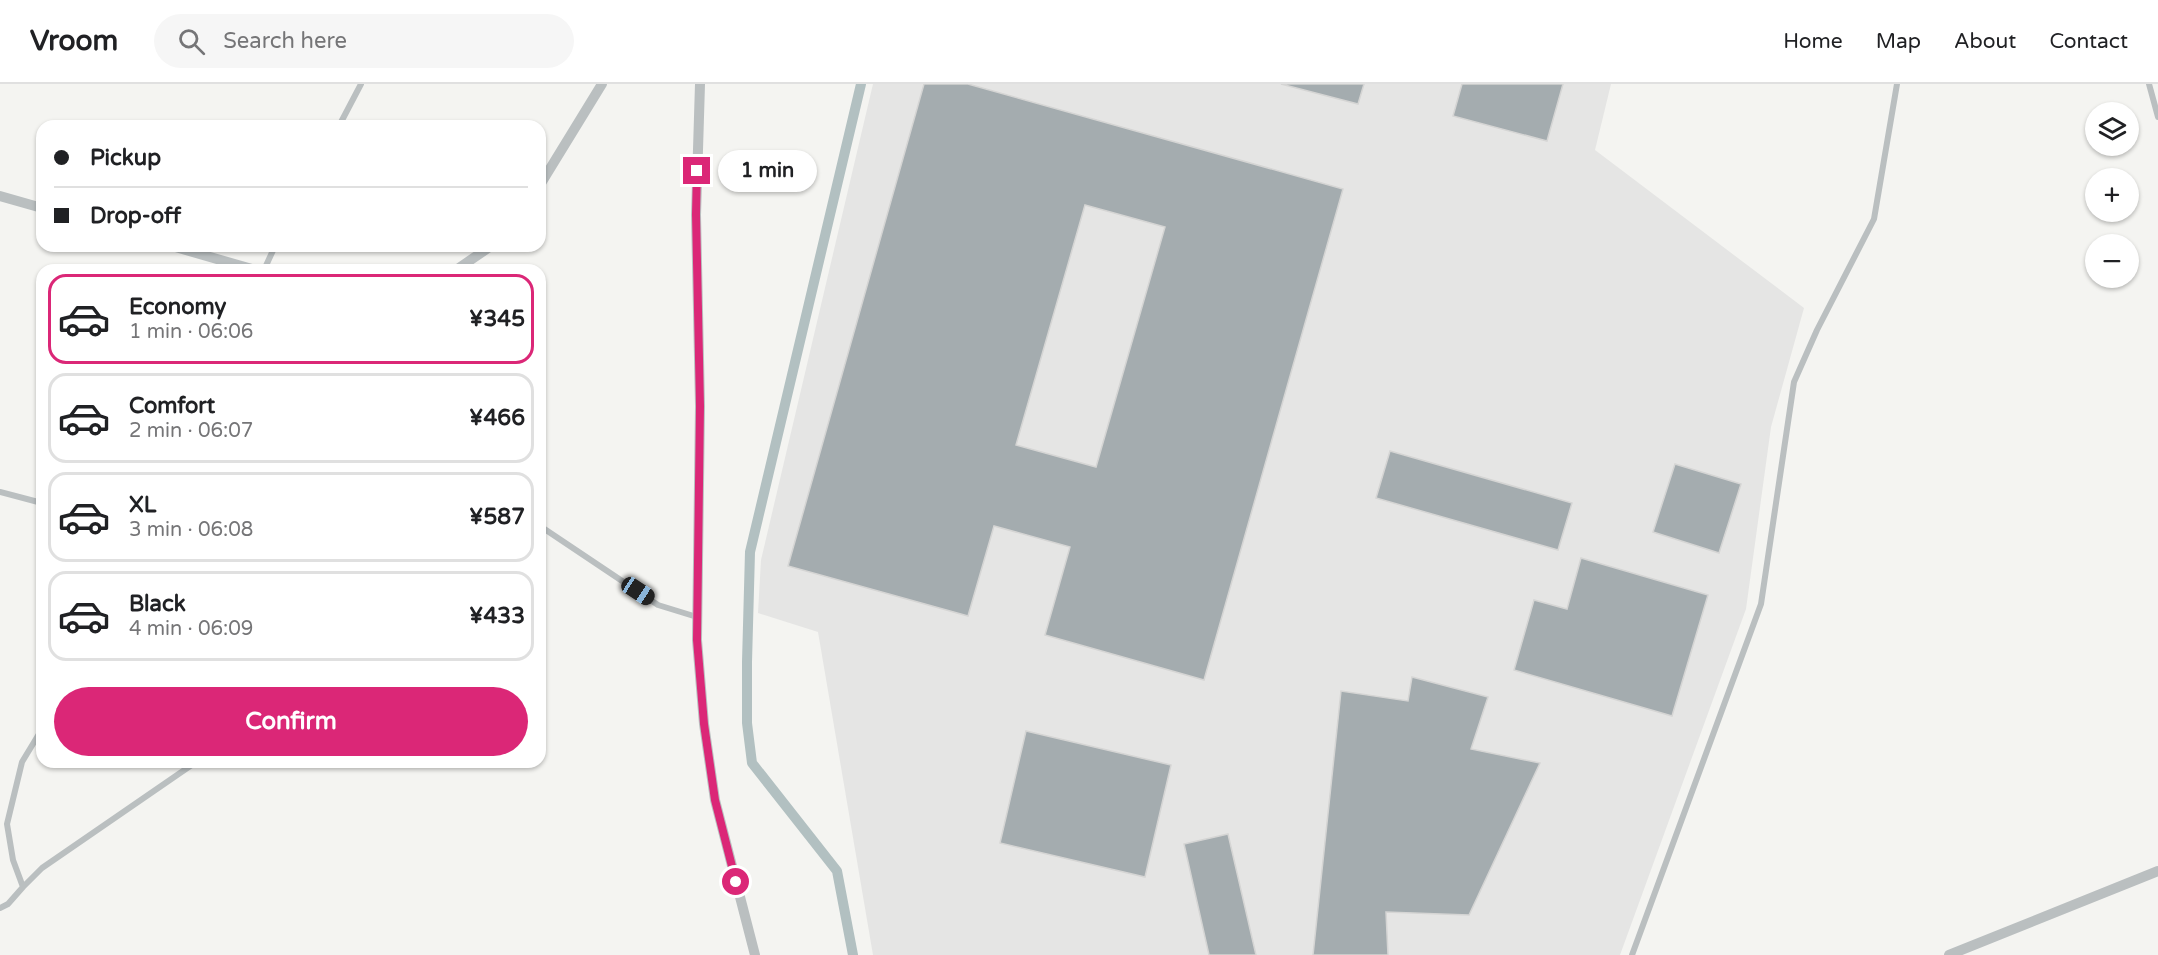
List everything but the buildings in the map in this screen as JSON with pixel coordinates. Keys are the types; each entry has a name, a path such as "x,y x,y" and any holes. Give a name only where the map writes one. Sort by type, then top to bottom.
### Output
{"street":[{"path":"342,120 361,84"},
{"path":"546,175 602,84"},
{"path":"700,84 696,214 700,406 697,640 704,724 715,800 755,955"},
{"path":"1632,955 1761,604 1794,382 1817,330 1874,219 1897,84"},
{"path":"2149,84 2158,117"},
{"path":"0,196 36,206"},
{"path":"193,252 234,264"},
{"path":"465,264 482,252"},
{"path":"0,492 36,501"},
{"path":"546,530 658,604 697,617"},
{"path":"23,887 13,860 7,825 22,762 36,739"},
{"path":"0,908 8,904 42,868 187,768"},
{"path":"1949,955 2158,871"}],"shaded area":[{"path":"873,84 1611,84 1595,150 1804,308 1771,427 1746,609 1620,955 873,955 818,632 758,613 761,560"}],"waterway":[{"path":"853,955 837,871 752,763 747,723 747,662 750,552 861,84"}],"route":[{"path":"697,171 700,406 697,640 704,724 715,800 736,882"}]}
